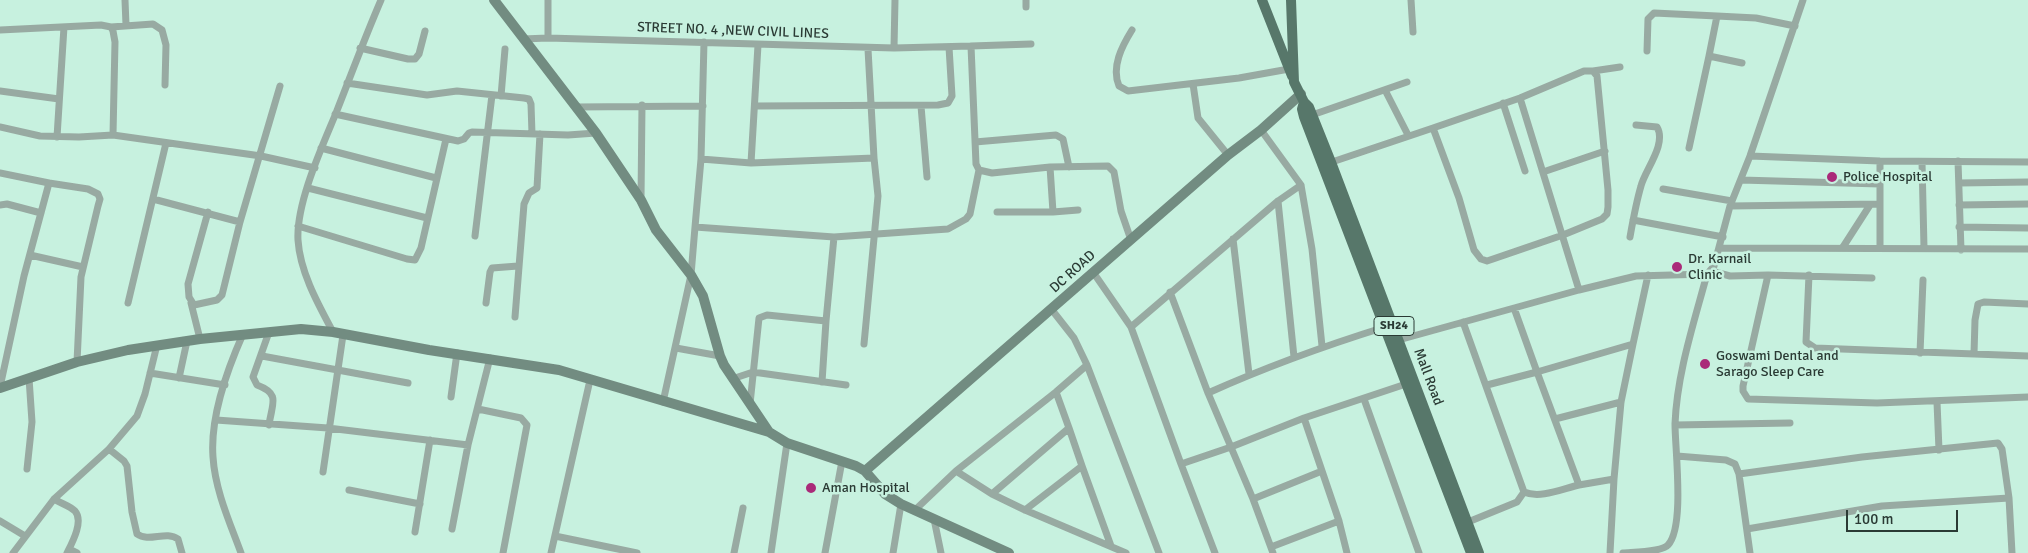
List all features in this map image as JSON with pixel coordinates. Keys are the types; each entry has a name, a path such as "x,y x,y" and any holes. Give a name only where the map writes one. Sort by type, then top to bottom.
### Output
{"main road":[{"path":"1262,0 1294,82"},
{"name":"Mall Road","path":"1291,0 1294,82 1312,115 1385,327 1395,341"},
{"name":"Mall Road","path":"1302,98 1304,117 1328,164 1411,383 1471,553"},
{"name":"Mall Road","path":"1411,383 1479,553"}],"street":[{"path":"125,0 126,25"},
{"path":"323,472 336,370 338,333 305,272 299,250 298,226 321,148 381,0"},
{"path":"494,0 596,133 641,200 656,230 691,275 705,302 720,356 732,379 769,432"},
{"path":"548,0 548,38"},
{"path":"894,48 895,0"},
{"path":"1410,0 1413,32"},
{"path":"1623,553 1662,549 1668,545 1674,532 1678,502 1675,425 1685,355 1731,204 1750,156 1803,0"},
{"path":"1647,51 1648,19 1654,13 1756,18 1795,26"},
{"path":"1689,148 1717,16"},
{"path":"0,30 153,24 162,30 166,45 165,85"},
{"path":"57,137 64,27"},
{"path":"111,27 114,31 115,42 113,135"},
{"path":"1132,30 1121,50 1116,72 1119,86 1128,91 1193,84 1289,69"},
{"path":"360,48 415,59 419,54 425,31"},
{"name":"STREET NO. 4 ,NEW CIVIL LINES","path":"523,39 704,42 868,48 1031,44"},
{"path":"663,402 691,275 701,159 704,42"},
{"path":"751,163 758,45"},
{"path":"695,227 834,237 948,229 966,220 973,205 979,170 976,164 971,46"},
{"path":"755,106 871,107 944,104 950,102 952,96 949,47"},
{"path":"864,344 878,196 868,48"},
{"path":"501,96 505,49"},
{"path":"1709,56 1742,64"},
{"path":"1328,164 1520,98 1584,71 1620,67"},
{"path":"1433,128 1459,198 1474,250 1481,259 1486,261 1493,259 1563,235 1602,219 1607,214 1605,151 1597,76 1593,71"},
{"path":"348,82 427,95 438,95 449,91 524,98 531,102 536,134 538,184 537,188 526,197 524,204 515,317"},
{"path":"1312,115 1407,82"},
{"path":"1193,84 1198,118 1228,155"},
{"path":"191,302 197,305 220,298 224,291 240,222 280,86"},
{"path":"1385,90 1408,135"},
{"path":"0,91 59,99"},
{"path":"475,236 492,95"},
{"name":"DC ROAD","path":"865,472 1228,155 1302,98"},
{"path":"1520,98 1543,172 1546,189 1563,235 1579,290"},
{"path":"1503,103 1525,171"},
{"path":"641,200 642,105"},
{"path":"576,107 703,106"},
{"path":"921,106 927,177"},
{"path":"335,114 461,141 469,133 596,133"},
{"path":"1630,237 1641,184 1660,140 1657,127 1636,125"},
{"path":"0,127 31,135 57,137 113,135 260,156 315,168"},
{"path":"1261,130 1301,185 1312,249 1322,346"},
{"path":"975,142 1056,135 1063,139 1069,167"},
{"path":"298,226 415,260 420,248 446,139"},
{"path":"128,303 166,143"},
{"path":"321,148 436,178"},
{"path":"1543,172 1605,151"},
{"path":"1750,156 1922,162 2028,162"},
{"path":"701,159 751,163 874,158"},
{"path":"1880,161 1880,248"},
{"path":"1958,161 1960,183 1960,250"},
{"path":"1922,162 1924,248"},
{"path":"979,170 992,173 1050,167 1104,165 1112,168 1131,240"},
{"path":"1050,167 1053,212"},
{"path":"0,173 88,189 98,194 100,199 80,293 77,362"},
{"path":"1741,180 1880,184"},
{"path":"1960,183 2028,182"},
{"path":"0,388 30,255 49,183"},
{"path":"1131,327 1232,239 1278,201 1301,185"},
{"path":"308,188 427,218"},
{"path":"1663,189 1731,204 1880,204"},
{"path":"153,199 240,222"},
{"path":"1278,201 1294,357"},
{"path":"0,205 7,204 41,213"},
{"path":"1959,205 2028,204"},
{"path":"1843,247 1870,205"},
{"path":"997,212 1078,210"},
{"path":"200,339 188,284 208,212"},
{"path":"1633,220 1722,237"},
{"path":"1959,227 2028,228"},
{"path":"822,382 834,237"},
{"path":"1232,239 1250,374"},
{"path":"1719,248 2028,249"},
{"path":"30,255 84,267"},
{"path":"486,303 492,268 518,266"},
{"path":"1093,272 1131,327 1215,553"},
{"path":"1395,341 1636,276 1709,272 1730,276 1809,275 1872,278"},
{"path":"1610,553 1621,402 1648,275"},
{"path":"1768,275 1743,386 1743,391 1748,399 1764,401 1877,403 2028,397"},
{"path":"1809,275 1806,342 1809,346 1815,348 1920,353 2028,356"},
{"path":"1920,353 1923,280"},
{"path":"1170,292 1208,393 1253,499 1272,550 1340,521"},
{"path":"1974,354 1975,320 1978,304 1984,302 2028,304"},
{"path":"1514,308 1579,485"},
{"path":"1052,310 1074,338 1087,365 1160,553"},
{"path":"750,404 758,323 762,316 826,321"},
{"path":"1463,322 1524,492 1531,495 1540,494 1614,479"},
{"path":"1208,393 1250,374 1322,346 1385,327"},
{"path":"0,388 77,362 157,345 301,329 338,333 558,370 769,432 787,443 856,466 865,472 885,494 901,504 1009,553"},
{"path":"269,332 253,377 257,385 270,390 272,393 269,425"},
{"path":"241,553 216,480 213,448 216,420 225,385 244,334"},
{"path":"179,378 187,341"},
{"path":"1487,385 1633,344"},
{"path":"13,553 54,499 110,449 137,416 157,345"},
{"path":"676,348 720,356"},
{"path":"451,398 457,353"},
{"path":"262,356 408,383"},
{"path":"452,528 468,445 490,358"},
{"path":"916,510 956,471 1087,365"},
{"path":"732,379 753,372 846,385"},
{"path":"150,373 225,385"},
{"path":"27,469 32,422 29,378"},
{"path":"551,553 590,380"},
{"path":"1181,464 1231,447 1304,418 1411,383"},
{"path":"1056,392 1111,546"},
{"path":"1364,399 1419,553"},
{"path":"1555,419 1621,402"},
{"path":"1937,402 1939,450"},
{"path":"478,409 521,418 527,425 503,553"},
{"path":"1304,418 1340,521 1347,553"},
{"path":"216,420 328,428 468,445"},
{"path":"1675,425 1790,423"},
{"path":"992,494 1069,428"},
{"path":"416,532 430,440"},
{"path":"771,553 787,443"},
{"path":"1739,474 1862,456 1939,450 1994,443 2001,445 2009,498 2012,553"},
{"path":"110,449 127,466 132,512 137,534 143,537 173,536 178,539 182,553"},
{"path":"1677,456 1732,462 1739,474 1750,553"},
{"path":"825,553 842,461"},
{"path":"1026,510 1082,466"},
{"path":"956,471 992,494 1126,553"},
{"path":"1253,499 1322,471"},
{"path":"350,490 420,504"},
{"path":"1468,522 1517,502 1524,492"},
{"path":"1747,529 1882,506 2009,498"},
{"path":"54,499 76,512 78,523 68,551 77,553"},
{"path":"893,553 901,504"},
{"path":"734,553 743,508"},
{"path":"934,519 941,553"},
{"path":"0,521 25,536"},
{"path":"554,536 637,553"}],"place":[{"name":"Police Hospital","path":"1832,177"},
{"name":"Dr. Karnail Clinic","path":"1677,267"},
{"name":"Goswami Dental and Sarago Sleep Care","path":"1705,364"},
{"name":"Aman Hospital","path":"811,488"}]}
